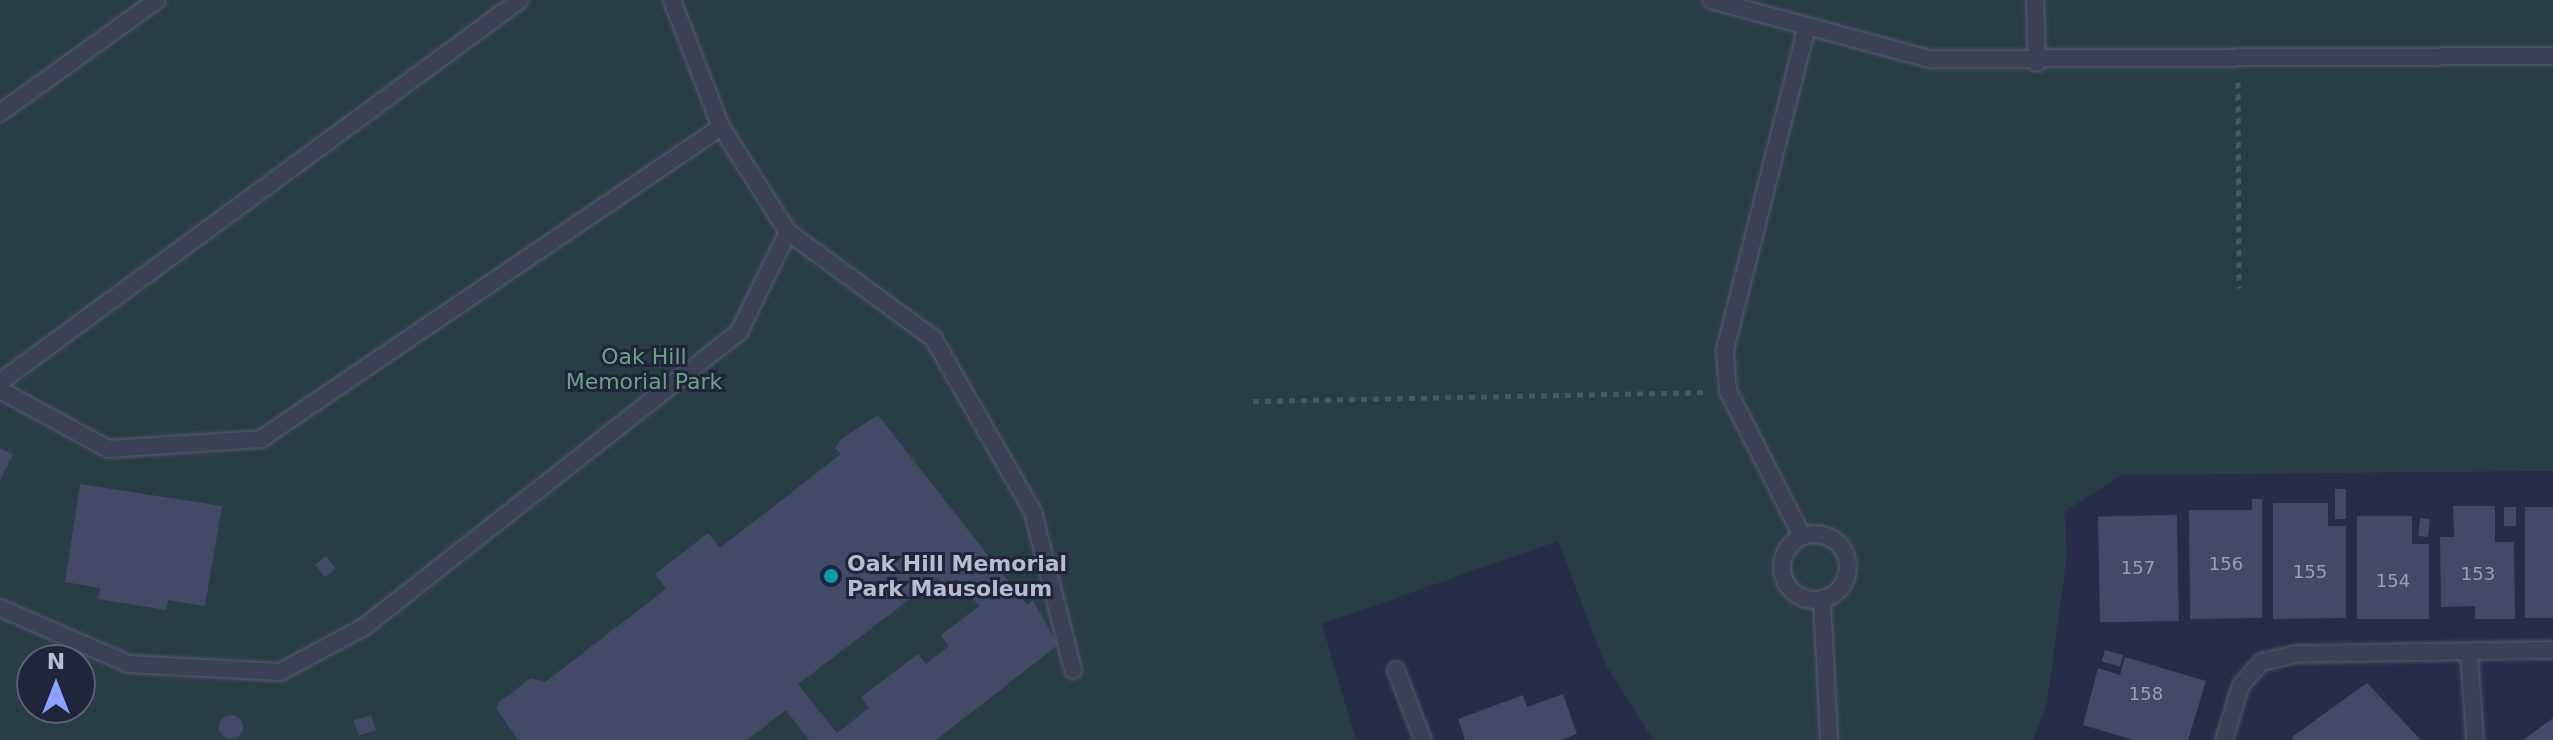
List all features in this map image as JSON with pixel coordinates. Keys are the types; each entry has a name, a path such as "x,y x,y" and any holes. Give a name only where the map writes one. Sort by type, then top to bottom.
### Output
{"lane":[{"path":"0,113 157,0"},
{"path":"0,382 520,0"},
{"path":"672,0 721,127 788,232 933,338 1033,512 1073,670"},
{"path":"1711,0 1930,59 2037,63 2553,56"},
{"path":"2035,0 2037,63"},
{"path":"1802,536 1728,391 1725,350 1807,26"},
{"path":"0,390 108,449 261,439 721,127"},
{"path":"0,608 129,664 280,672 364,627 739,332 788,232"},
{"path":"1802,536 1836,541 1847,557 1838,591 1822,600 1803,599 1787,586 1781,567 1787,548 1802,536"},
{"path":"1822,600 1829,740"},
{"path":"2224,740 2241,685 2262,662 2297,654 2553,650"},
{"path":"2469,652 2475,740"},
{"path":"1396,670 1423,740"}],"path":[{"path":"2237,61 2239,288"},
{"path":"1253,401 1728,391"}],"green space":[{"name":"Oak Hill Memorial Park","path":"0,0 2553,0 2553,471 2122,475 2065,511 2067,556 2047,703 2033,740 1653,740 1604,662 1558,541 1322,624 1356,740 0,740"}],"building":[{"name":"Oak Hill Memorial Park Mausoleum","path":"878,415 1027,605 1033,600 1058,645 936,740 809,740 786,710 747,740 518,740 496,708 499,702 531,678 545,682 666,589 655,574 708,533 720,548 841,454 835,448 841,439","holes":["938,578 945,588 957,579 979,606 941,635 949,646 926,664 918,654 861,697 869,708 837,733 798,684"]},
{"path":"0,448 13,454 0,481"},
{"path":"80,484 222,506 205,606 168,600 166,610 98,599 100,588 65,582"},
{"path":"2335,489 2346,489 2346,519 2335,519"},
{"path":"2252,499 2262,499 2262,618 2190,619 2189,510 2252,510"},
{"path":"2273,503 2328,503 2328,526 2346,526 2346,618 2273,619"},
{"path":"2453,506 2495,506 2495,542 2514,542 2515,619 2475,619 2475,606 2441,607 2440,537 2454,537"},
{"path":"2504,507 2516,507 2516,526 2504,526"},
{"path":"2525,507 2553,507 2553,618 2525,618"},
{"path":"2177,515 2179,621 2100,622 2098,516"},
{"path":"2357,516 2412,516 2412,544 2429,544 2429,619 2357,619"},
{"path":"2420,518 2430,519 2428,537 2418,536"},
{"path":"326,556 336,569 325,577 315,565"},
{"path":"2105,650 2123,655 2120,667 2102,662"},
{"path":"2125,657 2206,681 2188,740 2133,740 2083,725 2098,668 2120,675"},
{"path":"2367,683 2421,740 2294,740 2292,737"},
{"path":"1563,694 1577,734 1561,740 1465,740 1458,719 1523,695 1527,707"},
{"path":"231,715 242,722 243,727 236,738 231,739 220,732 219,727 226,716"},
{"path":"371,715 376,730 359,736 354,721"},
{"path":"2553,718 2553,740 2523,740"}],"place":[{"name":"Oak Hill Memorial Park Mausoleum","path":"831,576"}]}
